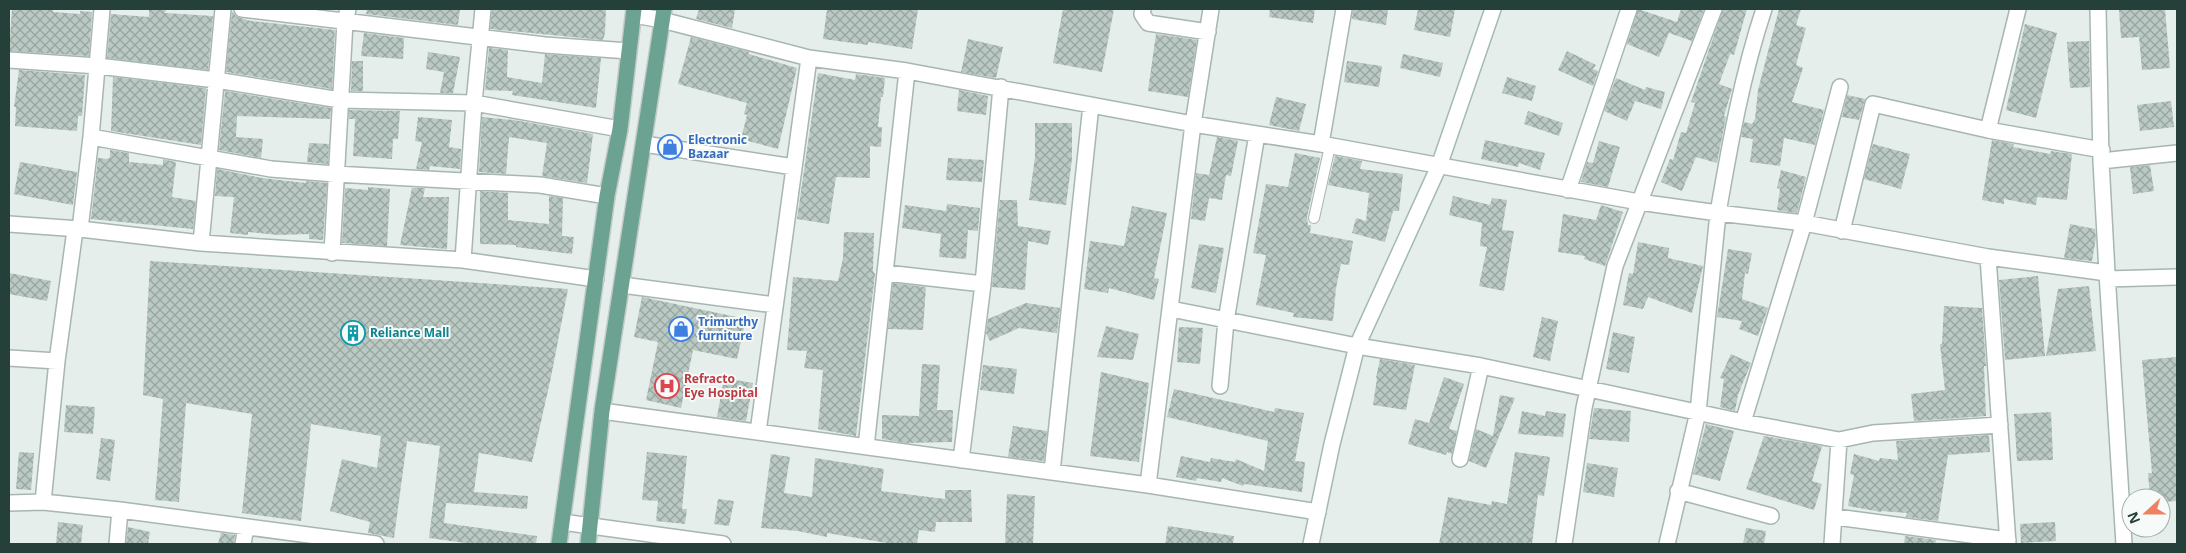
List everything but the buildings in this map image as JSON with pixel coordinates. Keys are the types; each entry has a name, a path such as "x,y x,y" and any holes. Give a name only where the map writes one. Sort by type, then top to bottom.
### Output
{"main road":[{"path":"559,544 573,430 607,196 620,129 634,12"},
{"path":"588,544 602,411 663,14"}],"street":[{"path":"43,502 57,361 91,137 102,9"},
{"path":"201,243 223,9"},
{"path":"242,9 346,15 545,45 629,51"},
{"path":"463,260 474,103 483,9"},
{"path":"1143,9 1142,14 1148,23 1208,32"},
{"path":"1148,485 1193,124 1211,9"},
{"path":"1326,145 1344,9"},
{"path":"1311,544 1332,444 1357,346 1439,166 1493,9"},
{"path":"1568,190 1629,9"},
{"path":"1564,544 1584,408 1615,266 1714,9"},
{"path":"1667,544 1678,490 1698,412 1718,213 1732,130 1752,45 1764,9"},
{"path":"1988,130 2018,9"},
{"path":"2098,9 2107,276 2124,544"},
{"path":"634,12 663,14 809,58 907,71 1568,190 1639,202 1804,223 1988,257 2107,276 2177,277"},
{"path":"332,253 335,174 346,15"},
{"path":"758,432 809,58"},
{"path":"9,60 98,66 216,80 340,100 474,103 620,129"},
{"path":"866,447 907,71"},
{"path":"1743,422 1804,223 1840,87"},
{"path":"961,460 983,284 1000,88"},
{"path":"1842,231 1873,104 2102,156 2177,153"},
{"path":"1052,472 1091,105"},
{"path":"1220,386 1226,321 1257,134"},
{"path":"91,137 271,169 540,185 607,196"},
{"path":"644,144 794,167"},
{"path":"9,224 201,243 463,260 596,279"},
{"path":"1836,517 2008,542 1988,257"},
{"path":"886,273 983,284"},
{"path":"622,285 775,305"},
{"path":"1171,309 1357,346 1481,366 1743,422 1839,440 1873,433 2000,425"},
{"path":"9,358 57,361"},
{"path":"1460,459 1481,366"},
{"path":"602,411 1148,485 1318,512"},
{"path":"1832,544 1836,517 1839,440"},
{"path":"1678,490 1771,516"},
{"path":"9,502 43,502 120,510 376,544"},
{"path":"117,544 120,510"},
{"path":"562,522 723,544"},
{"path":"243,544 246,527"}],"lane":[{"path":"1314,218 1326,145"}],"place":[{"name":"Electronic Bazaar","path":"670,147"},
{"name":"Trimurthy furniture","path":"681,329"},
{"name":"Reliance Mall","path":"353,333"},
{"name":"Refracto Eye Hospital","path":"667,386"}]}
